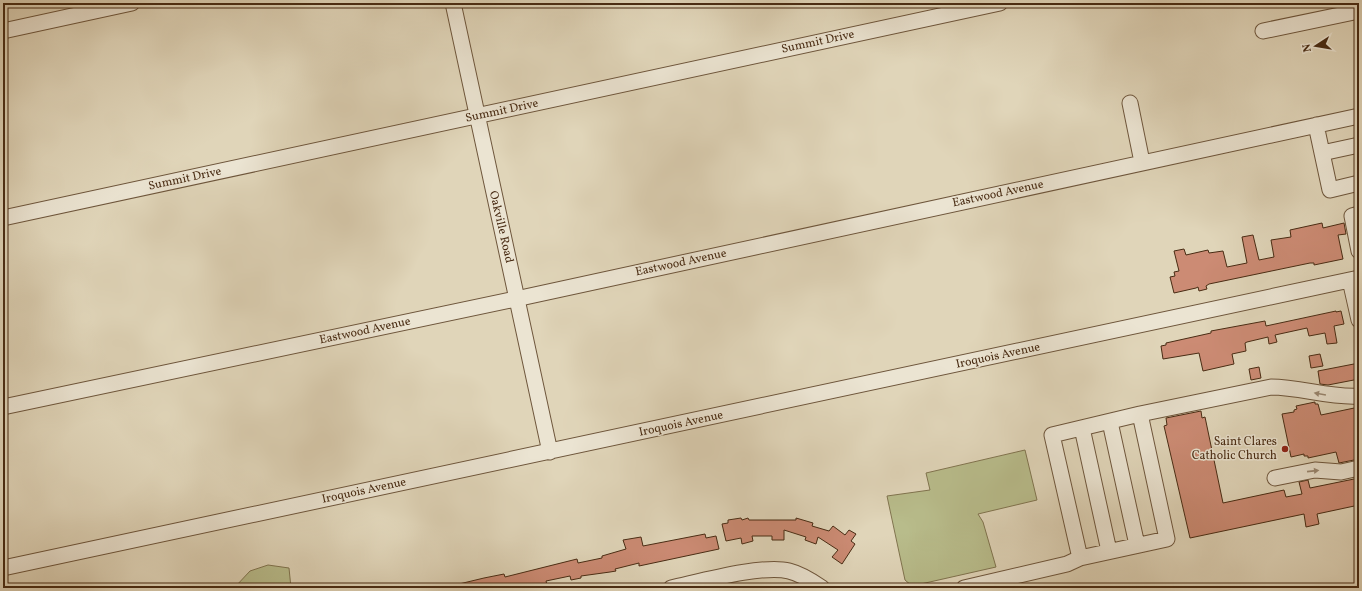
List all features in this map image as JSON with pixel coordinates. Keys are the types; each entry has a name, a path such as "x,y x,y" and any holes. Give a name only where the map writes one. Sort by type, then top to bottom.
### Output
{"street":[{"path":"3,31 132,3"},
{"name":"Oakville Road","path":"453,3 550,452"},
{"name":"Summit Drive","path":"3,218 1000,3"},
{"path":"1263,31 1359,11"},
{"path":"1130,103 1142,162"},
{"name":"Eastwood Avenue","path":"3,407 517,299 1359,116"},
{"path":"1316,125 1330,190 1359,183"},
{"path":"1322,153 1359,145"},
{"path":"1359,214 1352,216 1359,251"},
{"path":"1359,225 1359,231"},
{"path":"1354,279 1359,320"},
{"name":"Iroquois Avenue","path":"3,568 1354,279"},
{"path":"1080,558 1052,435 1140,414 1257,390 1288,387 1325,395 1359,396"},
{"path":"964,588 1067,564 1080,558 1109,551 1167,539 1140,414"},
{"path":"1110,422 1137,545"},
{"path":"1082,428 1109,551"},
{"path":"1275,478 1315,470 1341,472 1359,468"},
{"path":"671,588 754,571 777,569 799,574 822,588"}],"green space":[{"path":"1025,450 1037,500 978,514 983,522 996,567 912,586 905,580 887,496 930,490 926,473"},
{"path":"268,565 289,568 291,588 230,588 235,587 250,571"}],"building":[{"path":"1322,223 1323,228 1344,223 1346,234 1338,235 1343,259 1314,265 1314,263 1310,263 1209,284 1206,286 1207,289 1199,291 1198,287 1174,293 1170,277 1175,276 1174,272 1179,271 1174,251 1184,249 1186,255 1208,250 1209,253 1223,251 1227,267 1247,263 1242,237 1253,235 1259,260 1274,257 1271,240 1291,237 1290,230"},
{"path":"1341,311 1344,324 1334,326 1337,343 1327,344 1325,333 1309,336 1307,328 1275,335 1277,342 1269,344 1268,337 1247,342 1245,343 1246,351 1232,354 1234,364 1203,371 1199,353 1163,359 1161,346 1166,345 1166,343 1211,333 1211,331 1265,321 1266,326"},
{"path":"1320,354 1323,366 1311,368 1309,356"},
{"path":"1359,363 1359,379 1328,385 1320,384 1318,371"},
{"path":"1259,367 1261,378 1251,380 1249,369"},
{"path":"1315,402 1315,404 1318,404 1321,415 1359,407 1359,459 1339,463 1336,452 1308,458 1308,456 1304,456 1304,454 1291,457 1282,414 1294,412 1294,410 1297,409 1296,406"},
{"path":"1201,411 1202,418 1205,417 1223,503 1284,490 1286,497 1302,494 1299,482 1308,480 1310,488 1359,478 1359,505 1317,514 1319,524 1306,527 1304,514 1190,538 1164,426 1167,425 1166,418"},
{"path":"741,518 742,520 748,518 749,520 796,520 796,518 813,523 812,526 829,531 833,526 845,535 849,530 856,534 851,541 855,544 842,564 832,557 838,550 818,537 816,544 805,540 806,537 784,530 784,540 772,540 772,536 752,536 753,541 742,544 741,538 726,541 722,524 728,523 728,520"},
{"path":"705,534 706,538 716,536 719,549 639,566 639,563 615,569 616,571 581,576 581,578 571,580 570,576 546,581 547,585 537,588 536,584 518,588 459,588 459,584 484,578 504,574 505,577 577,559 578,563 602,558 602,556 626,549 623,540 641,537 643,546"}],"place":[{"name":"Saint Clares Catholic Church","path":"1285,449"}]}
